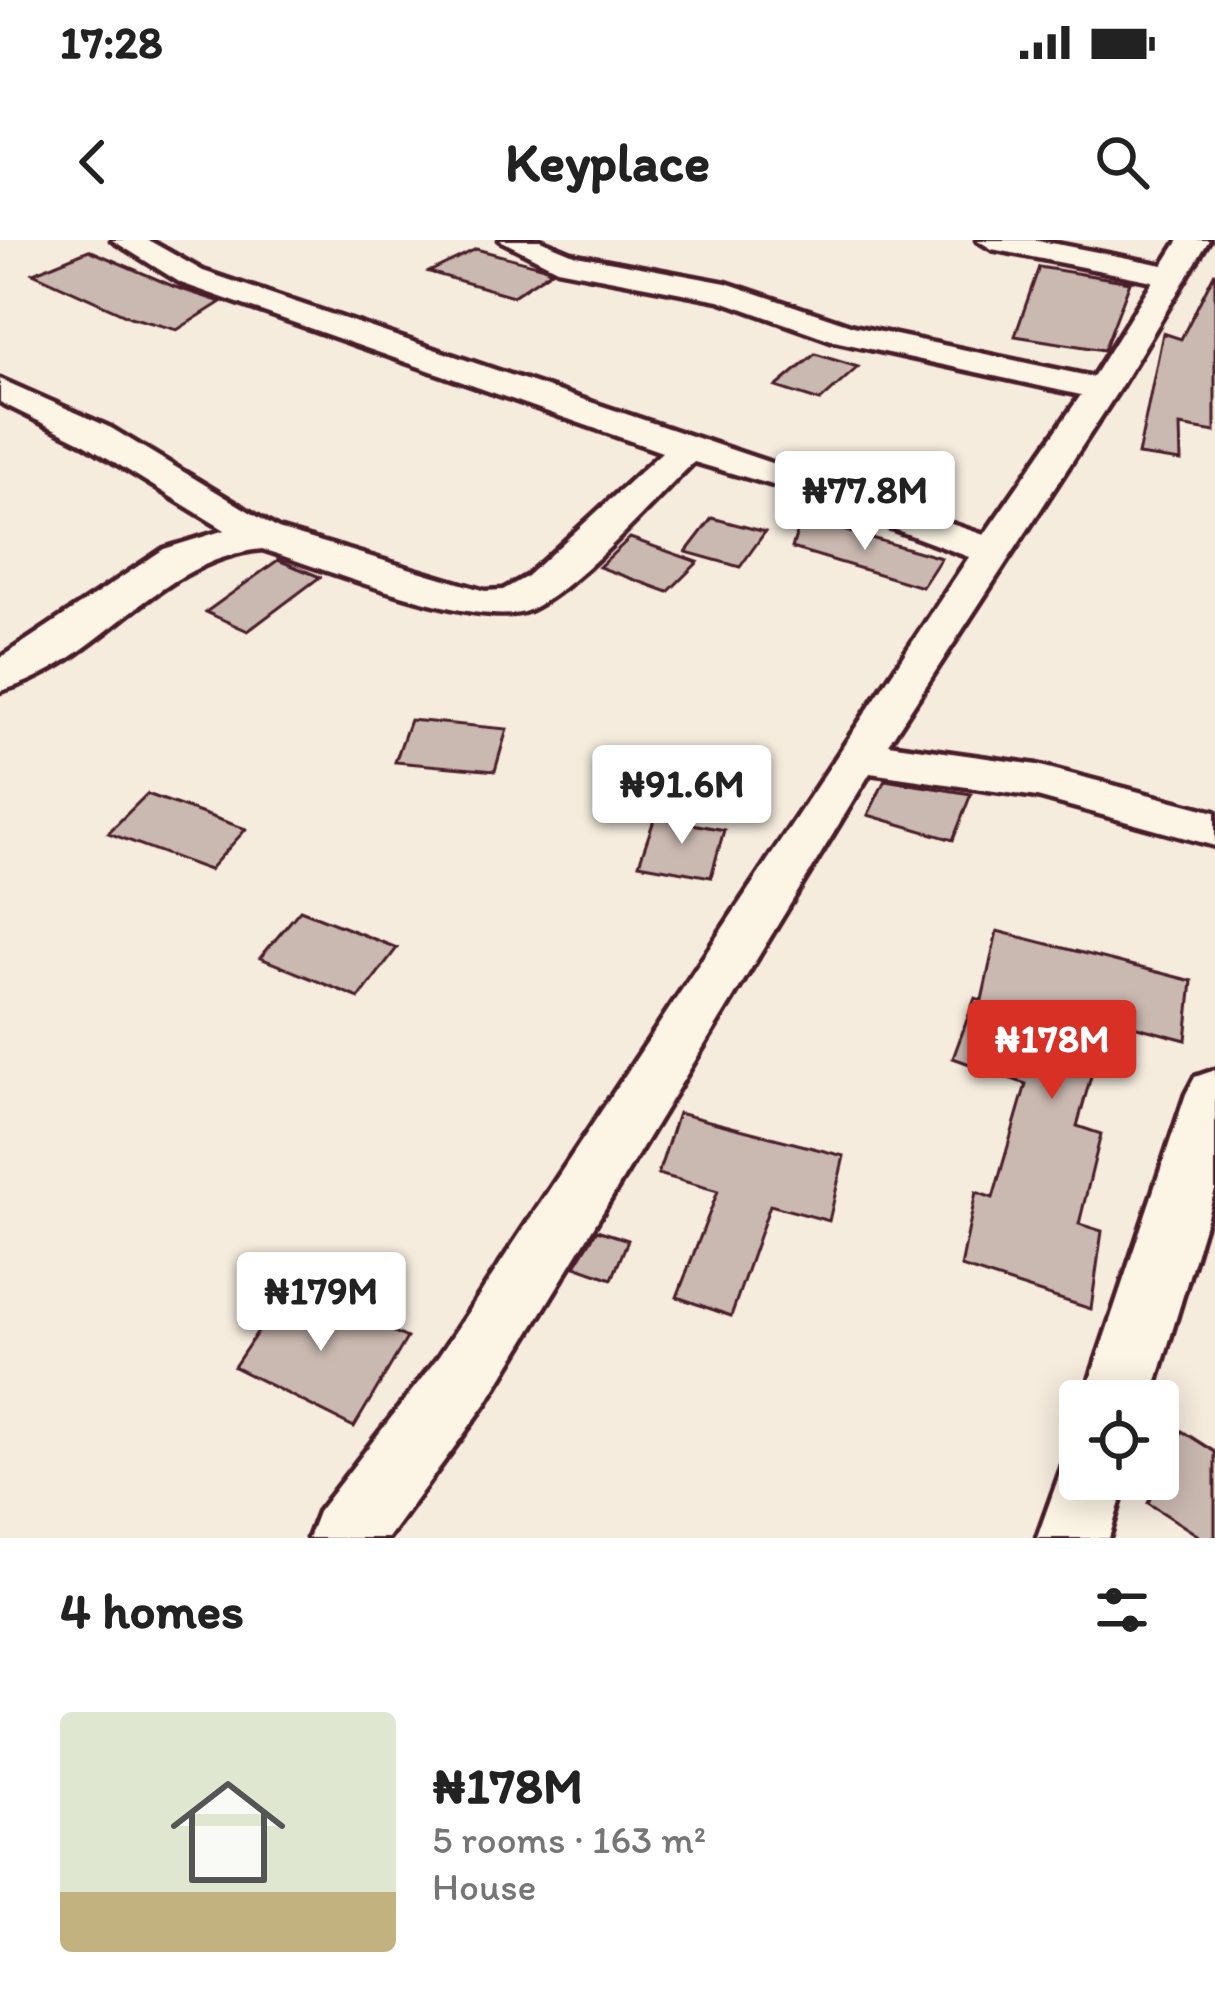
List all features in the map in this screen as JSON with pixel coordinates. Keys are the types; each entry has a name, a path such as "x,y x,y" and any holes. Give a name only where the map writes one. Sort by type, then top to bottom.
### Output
{"street":[{"path":"127,240 192,277 686,449 803,482 992,552"},
{"path":"515,240 568,263 726,292 845,334 1102,389"},
{"path":"992,240 1172,277"},
{"path":"344,1538 463,1378 857,755 1102,389 1194,240"},
{"path":"0,389 98,436 264,537 483,604 512,602 540,586 686,449"},
{"path":"0,677 68,638 152,569 224,538 264,537"},
{"path":"857,755 1037,781 1215,829"},
{"path":"1124,1380 1215,1094"},
{"path":"1073,1538 1085,1500"}],"building":[{"path":"476,249 551,271 513,296 429,272"},
{"path":"89,250 221,302 177,330 130,317 33,273"},
{"path":"1039,267 1130,282 1104,350 1015,336"},
{"path":"1215,272 1215,432 1180,426 1181,461 1138,455 1163,333 1181,339"},
{"path":"815,354 858,367 820,401 776,387"},
{"path":"712,518 765,532 740,567 686,552"},
{"path":"801,518 941,558 922,587 792,548"},
{"path":"630,538 698,562 668,592 599,567"},
{"path":"278,560 320,577 248,631 206,612"},
{"path":"410,720 507,729 495,771 395,762"},
{"path":"885,780 971,794 953,840 868,815"},
{"path":"147,794 246,829 209,870 108,833"},
{"path":"655,817 724,830 711,877 639,864"},
{"path":"300,910 397,948 359,998 260,958"},
{"path":"997,931 1192,981 1186,1040 1107,1019 1077,1126 1101,1134 1079,1224 1102,1231 1091,1309 961,1267 976,1192 993,1198 1026,1084 953,1058 975,998 982,1000"},
{"path":"678,1113 844,1156 829,1221 770,1205 731,1316 677,1297 718,1191 658,1174"},
{"path":"597,1230 628,1240 612,1279 575,1266"},
{"path":"290,1283 407,1338 354,1427 234,1367"},
{"path":"1182,1431 1215,1452 1215,1538 1202,1538 1148,1503 1179,1500"}]}
